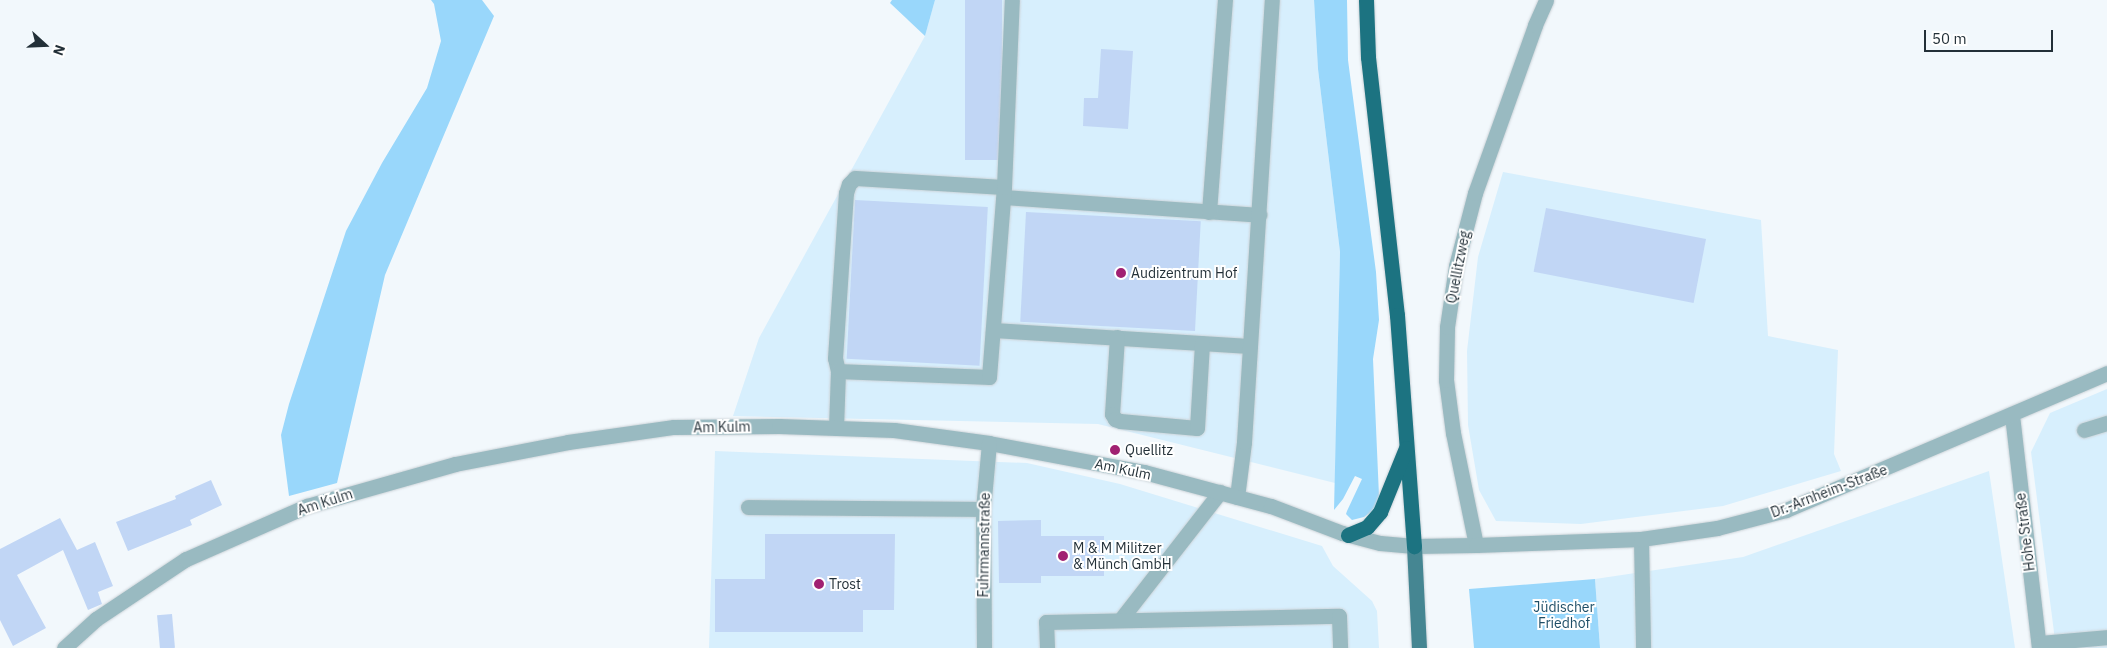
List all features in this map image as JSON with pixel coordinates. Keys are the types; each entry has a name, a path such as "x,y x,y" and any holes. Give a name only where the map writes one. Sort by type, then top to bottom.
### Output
{"highway":[{"path":"1366,0 1368,57 1390,239 1408,442 1414,546"},
{"path":"1348,535 1367,527 1380,512 1408,442"}],"main road":[{"path":"1414,546 1419,648"}],"street":[{"path":"838,371 989,377 1004,192 1012,0"},
{"path":"1209,212 1225,0"},
{"path":"1237,497 1243,451 1272,0"},
{"name":"Quellitzweg","path":"1476,545 1453,433 1446,380 1447,328 1456,266 1475,193 1535,25 1546,0"},
{"path":"836,428 838,371 835,358 846,193 855,178 1209,212 1259,215"},
{"path":"993,330 1250,346"},
{"path":"1117,338 1112,414 1115,419 1197,428 1202,343"},
{"name":"Dr.-Arnheim-Straße","path":"1414,546 1640,538 1717,528 1786,510 2107,373"},
{"name":"Hohe Straße","path":"2012,415 2039,646"},
{"path":"2084,430 2107,423"},
{"name":"Am Kulm","path":"64,648 96,619 186,559 308,506 455,464 568,442 674,427 779,426 894,430 989,443 1110,465 1271,506 1348,535 1380,543 1414,546"},
{"name":"Fuhrmannstraße","path":"984,648 983,509 989,443"},
{"path":"1121,619 1220,492"},
{"path":"748,507 983,509"},
{"path":"1640,538 1644,648"},
{"path":"1047,648 1046,622 1339,616 1340,648"},
{"path":"2039,646 2107,637"}],"shaded area":[{"path":"935,0 1314,0 1318,69 1340,252 1335,483 1098,424 733,416 759,338 925,36"},
{"path":"1503,172 1761,220 1768,336 1838,350 1834,454 1841,471 1723,506 1581,524 1496,521 1479,490 1468,425 1467,351 1478,257"},
{"path":"2107,389 2107,648 2056,648 2031,452 2050,413"},
{"path":"715,451 1027,463 1120,484 1322,546 1333,566 1372,601 1377,611 1379,648 709,648"},
{"path":"1989,471 2015,648 1600,648 1595,579 1743,557"}],"green space":[{"path":"431,0 482,0 494,16 385,275 337,483 289,496 281,435 289,404 346,231 382,163 427,88 441,41 434,4"},
{"path":"892,0 935,0 925,36 890,3"},
{"path":"1314,0 1347,0 1348,60 1376,272 1379,320 1373,359 1379,496 1376,506 1371,512 1364,517 1352,520 1346,514 1362,479 1355,476 1343,499 1334,510 1340,252 1318,69"},
{"name":"Jüdischer Friedhof","path":"1595,579 1600,648 1474,648 1469,589"}],"building":[{"path":"965,0 1002,0 1002,160 965,160"},
{"path":"1101,49 1133,51 1128,129 1083,126 1084,98 1098,98"},
{"path":"855,200 988,207 979,366 847,359"},
{"path":"1546,208 1706,239 1694,303 1534,272"},
{"path":"1026,212 1201,221 1195,331 1020,322"},
{"path":"211,480 222,505 190,520 192,525 128,551 116,522 176,499 175,496"},
{"path":"60,518 77,550 95,542 113,586 98,592 102,604 88,610 63,550 17,575 46,628 13,646 0,620 0,549"},
{"path":"1041,520 1041,536 1104,536 1104,576 1041,576 1041,583 999,583 998,521"},
{"path":"765,534 895,534 894,610 863,610 863,632 715,632 715,579 765,579"},
{"path":"172,614 175,648 160,648 157,615"}],"place":[{"name":"Audizentrum Hof","path":"1121,273"},
{"name":"Quellitz","path":"1115,450"},
{"name":"M & M Militzer & Münch GmbH","path":"1063,556"},
{"name":"Trost","path":"819,584"}]}
